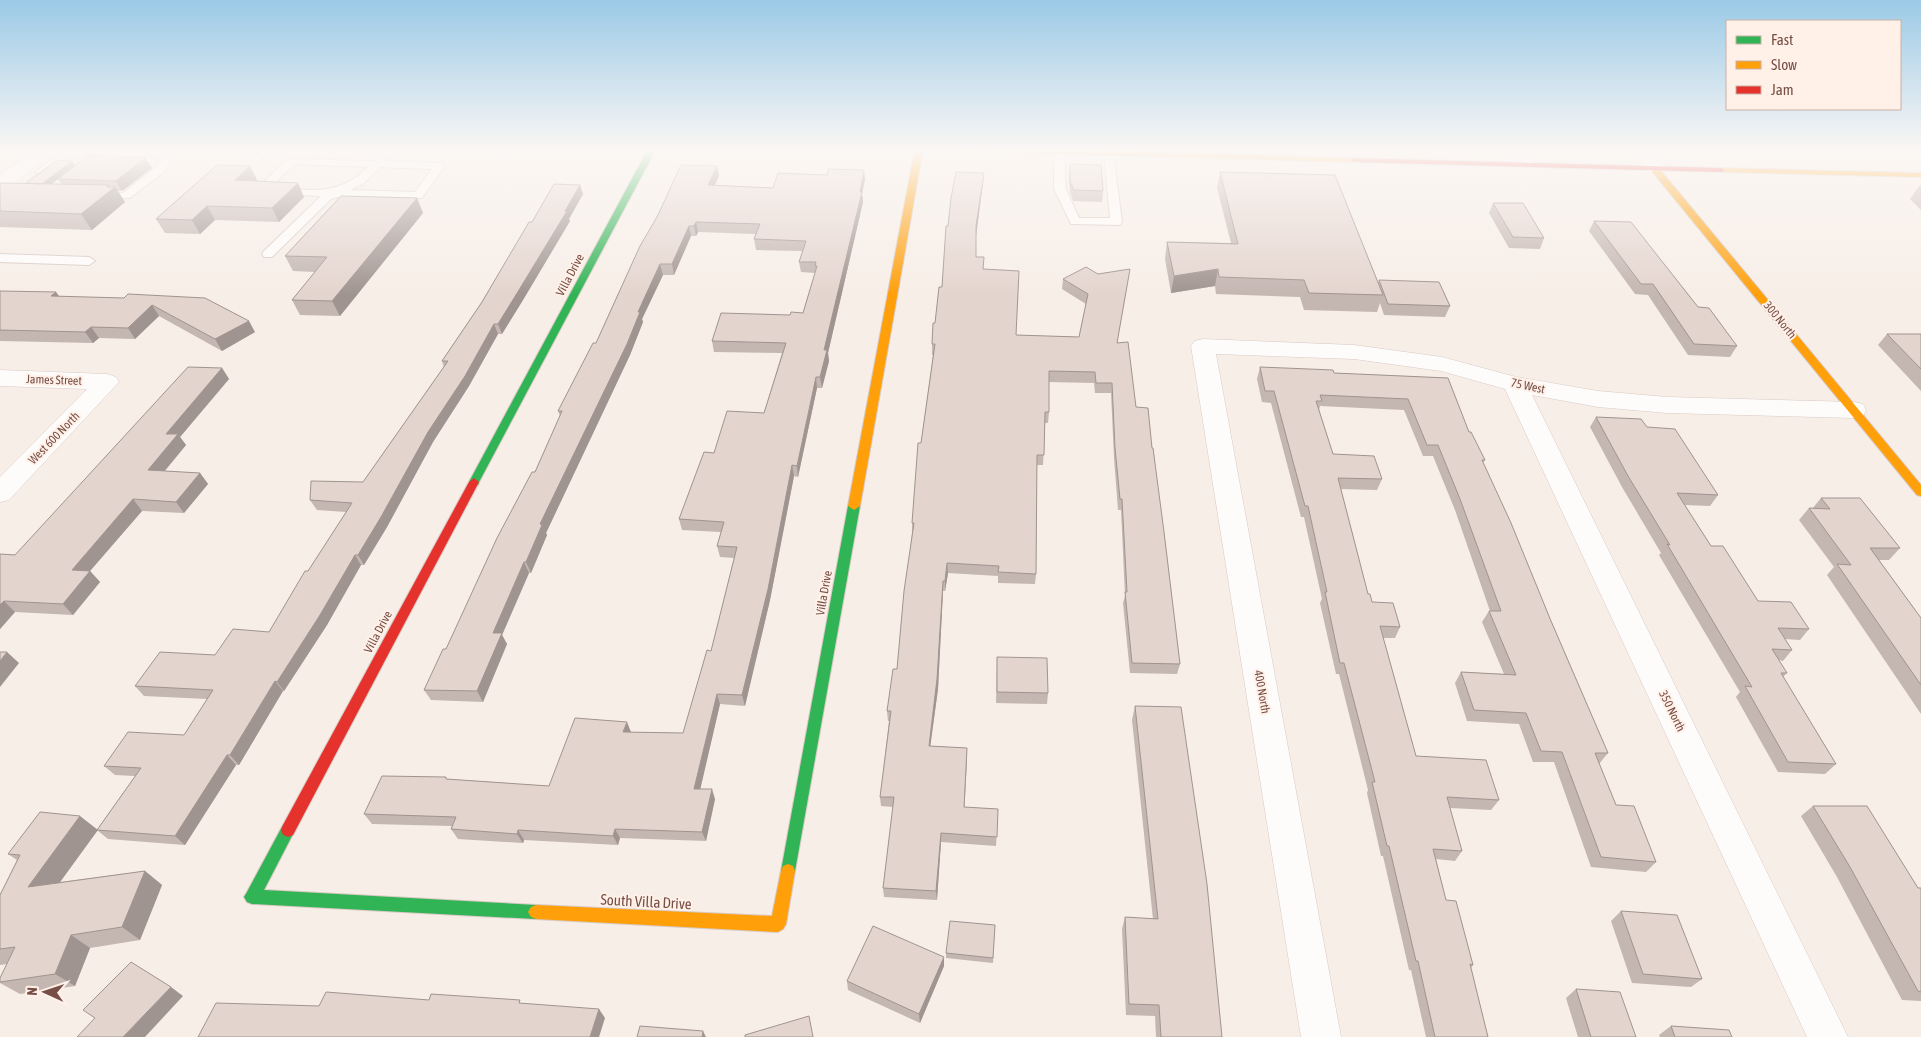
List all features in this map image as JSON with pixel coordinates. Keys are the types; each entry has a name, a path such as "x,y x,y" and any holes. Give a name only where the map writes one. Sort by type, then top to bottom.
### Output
{"street":[{"name":"Villa Drive","path":"513,910 252,897 626,197"},
{"name":"Villa Drive","path":"778,924 910,197"},
{"name":"300 North","path":"1678,197 1921,492"},
{"name":"75 West","path":"1203,346 1354,352 1442,364 1516,384 1598,399 1647,403 1854,410"},
{"name":"400 North","path":"1203,346 1321,1037"},
{"name":"James Street","path":"0,378 107,382"},
{"name":"West 600 North","path":"0,493 107,382"},
{"name":"350 North","path":"1516,384 1828,1037"},
{"name":"South Villa Drive","path":"513,910 778,924"}],"lane":[{"path":"268,254 327,197"},
{"path":"1064,197 1074,221 1116,222 1114,197"},
{"path":"0,258 89,261"}],"building":[{"path":"0,197 102,197 81,214 0,211"},
{"path":"180,197 283,197 272,208 207,206 192,220 156,219"},
{"path":"340,197 417,198 332,301 292,300 327,257 285,256"},
{"path":"546,197 573,197 565,211 567,211 519,290 498,324 494,324 465,376 428,432 358,555 355,555 320,615 277,682 275,681 230,755 227,755 175,836 97,830 141,768 104,766 128,732 184,735 213,690 135,686 160,652 215,655 233,629 269,632 305,571 308,571 352,503 310,500 311,481 363,482 448,361 442,361 482,302 529,222 532,222"},
{"path":"666,197 861,197 824,350 827,350 820,377 816,377 797,466 792,465 768,589 742,695 717,694 694,789 712,789 702,832 615,829 613,836 518,830 517,834 451,829 456,817 364,814 382,776 446,777 446,779 549,786 575,718 627,722 623,732 683,733 707,650 711,651 737,547 717,546 724,522 679,519 704,452 714,453 727,411 764,413 786,343 712,341 721,313 790,315 791,312 803,313 817,266 815,266 816,262 799,262 806,241 754,239 760,224 696,222 694,226 689,226 672,264 660,264 638,312 640,312 627,344 540,524 542,525 493,633 502,633 477,691 424,690 443,649 446,649 497,538 532,472 535,472 562,411 558,411 593,343 596,343 640,246"},
{"path":"980,197 976,226 976,257 984,257 983,269 1019,271 1016,335 1079,337 1088,294 1063,279 1086,267 1098,274 1130,269 1117,343 1128,342 1136,407 1148,408 1180,664 1132,663 1125,592 1127,592 1122,499 1120,499 1115,448 1112,383 1096,383 1095,372 1049,371 1049,412 1045,412 1044,455 1037,455 1036,574 998,572 999,566 947,563 945,581 943,581 937,679 929,746 967,748 964,807 998,809 997,837 941,833 936,891 883,888 894,797 880,797 891,711 887,711 893,669 897,669 904,591 914,523 912,523 918,443 921,443 935,344 932,344 933,323 935,323 939,287 942,287 946,226 948,226 951,198"},
{"path":"1226,197 1344,197 1383,295 1309,293 1304,280 1219,277 1218,269 1174,276 1167,242 1238,244"},
{"path":"1493,203 1523,203 1544,238 1513,237"},
{"path":"1594,221 1631,222 1698,307 1709,308 1737,346 1694,344 1653,284 1641,284"},
{"path":"1379,280 1439,282 1450,306 1388,304"},
{"path":"0,291 56,292 51,296 124,298 128,294 205,298 249,321 215,339 152,305 128,328 91,327 85,332 0,330"},
{"path":"1887,334 1921,334 1921,369"},
{"path":"188,367 222,368 166,434 178,434 148,470 200,473 176,502 133,499 72,570 90,571 63,604 4,601 0,605 0,554 15,555"},
{"path":"1260,367 1333,370 1334,373 1448,378 1469,432 1471,432 1485,460 1482,460 1511,523 1608,753 1595,753 1616,805 1634,806 1656,862 1601,857 1562,752 1541,751 1526,713 1474,710 1461,672 1516,675 1489,611 1501,611 1460,499 1438,445 1427,445 1408,399 1320,395 1322,401 1316,401 1333,454 1374,456 1382,479 1338,478 1368,594 1370,594 1372,602 1393,603 1400,627 1380,626 1416,756 1486,760 1499,800 1447,797 1462,851 1433,849 1446,900 1456,901 1473,965 1470,964 1488,1037 1435,1037 1418,961 1416,961 1372,782 1375,782 1344,663 1340,663 1308,506 1305,506 1274,391 1265,391"},
{"path":"1596,417 1641,419 1647,427 1675,429 1718,495 1677,493 1711,546 1723,546 1758,601 1791,602 1809,629 1778,628 1792,650 1772,649 1787,673 1781,673 1836,764 1788,762 1745,686 1752,687 1667,544 1670,545 1628,476"},
{"path":"1821,498 1860,498 1900,548 1870,548 1921,618 1921,685 1837,564 1851,565 1809,508 1830,509"},
{"path":"0,652 7,652 0,661"},
{"path":"997,657 1047,658 1048,693 997,692"},
{"path":"1135,706 1181,707 1207,884 1222,1037 1161,1037 1159,1005 1129,1004 1125,917 1158,919"},
{"path":"1813,806 1867,806 1918,888 1921,888 1921,992 1918,991 1850,867"},
{"path":"40,812 80,816 28,887 145,871 122,927 71,935 55,974 0,982 0,978 15,947 0,949 0,895 20,855 8,854"},
{"path":"1621,911 1677,915 1702,979 1643,974"},
{"path":"950,921 995,925 993,958 946,953"},
{"path":"873,926 944,957 919,1014 847,981"},
{"path":"131,962 171,987 123,1037 77,1037 95,1018 83,1010"},
{"path":"1576,989 1620,992 1636,1037 1591,1037"},
{"path":"326,992 429,1000 431,994 520,1000 519,1003 599,1009 590,1037 198,1037 216,1003 319,1006"},
{"path":"809,1016 813,1037 745,1037 745,1035"},
{"path":"640,1026 703,1031 702,1037 637,1037"},
{"path":"1671,1026 1729,1030 1732,1037 1675,1037"}],"traffic: fast":[{"path":"474,482 626,197"},
{"path":"788,871 854,506"},
{"path":"288,830 252,897 536,912"}],"traffic: slow":[{"path":"854,506 910,197"},
{"path":"1678,197 1921,492"},
{"path":"536,912 778,924 788,871"}],"traffic: jam":[{"path":"288,830 474,482"}]}
